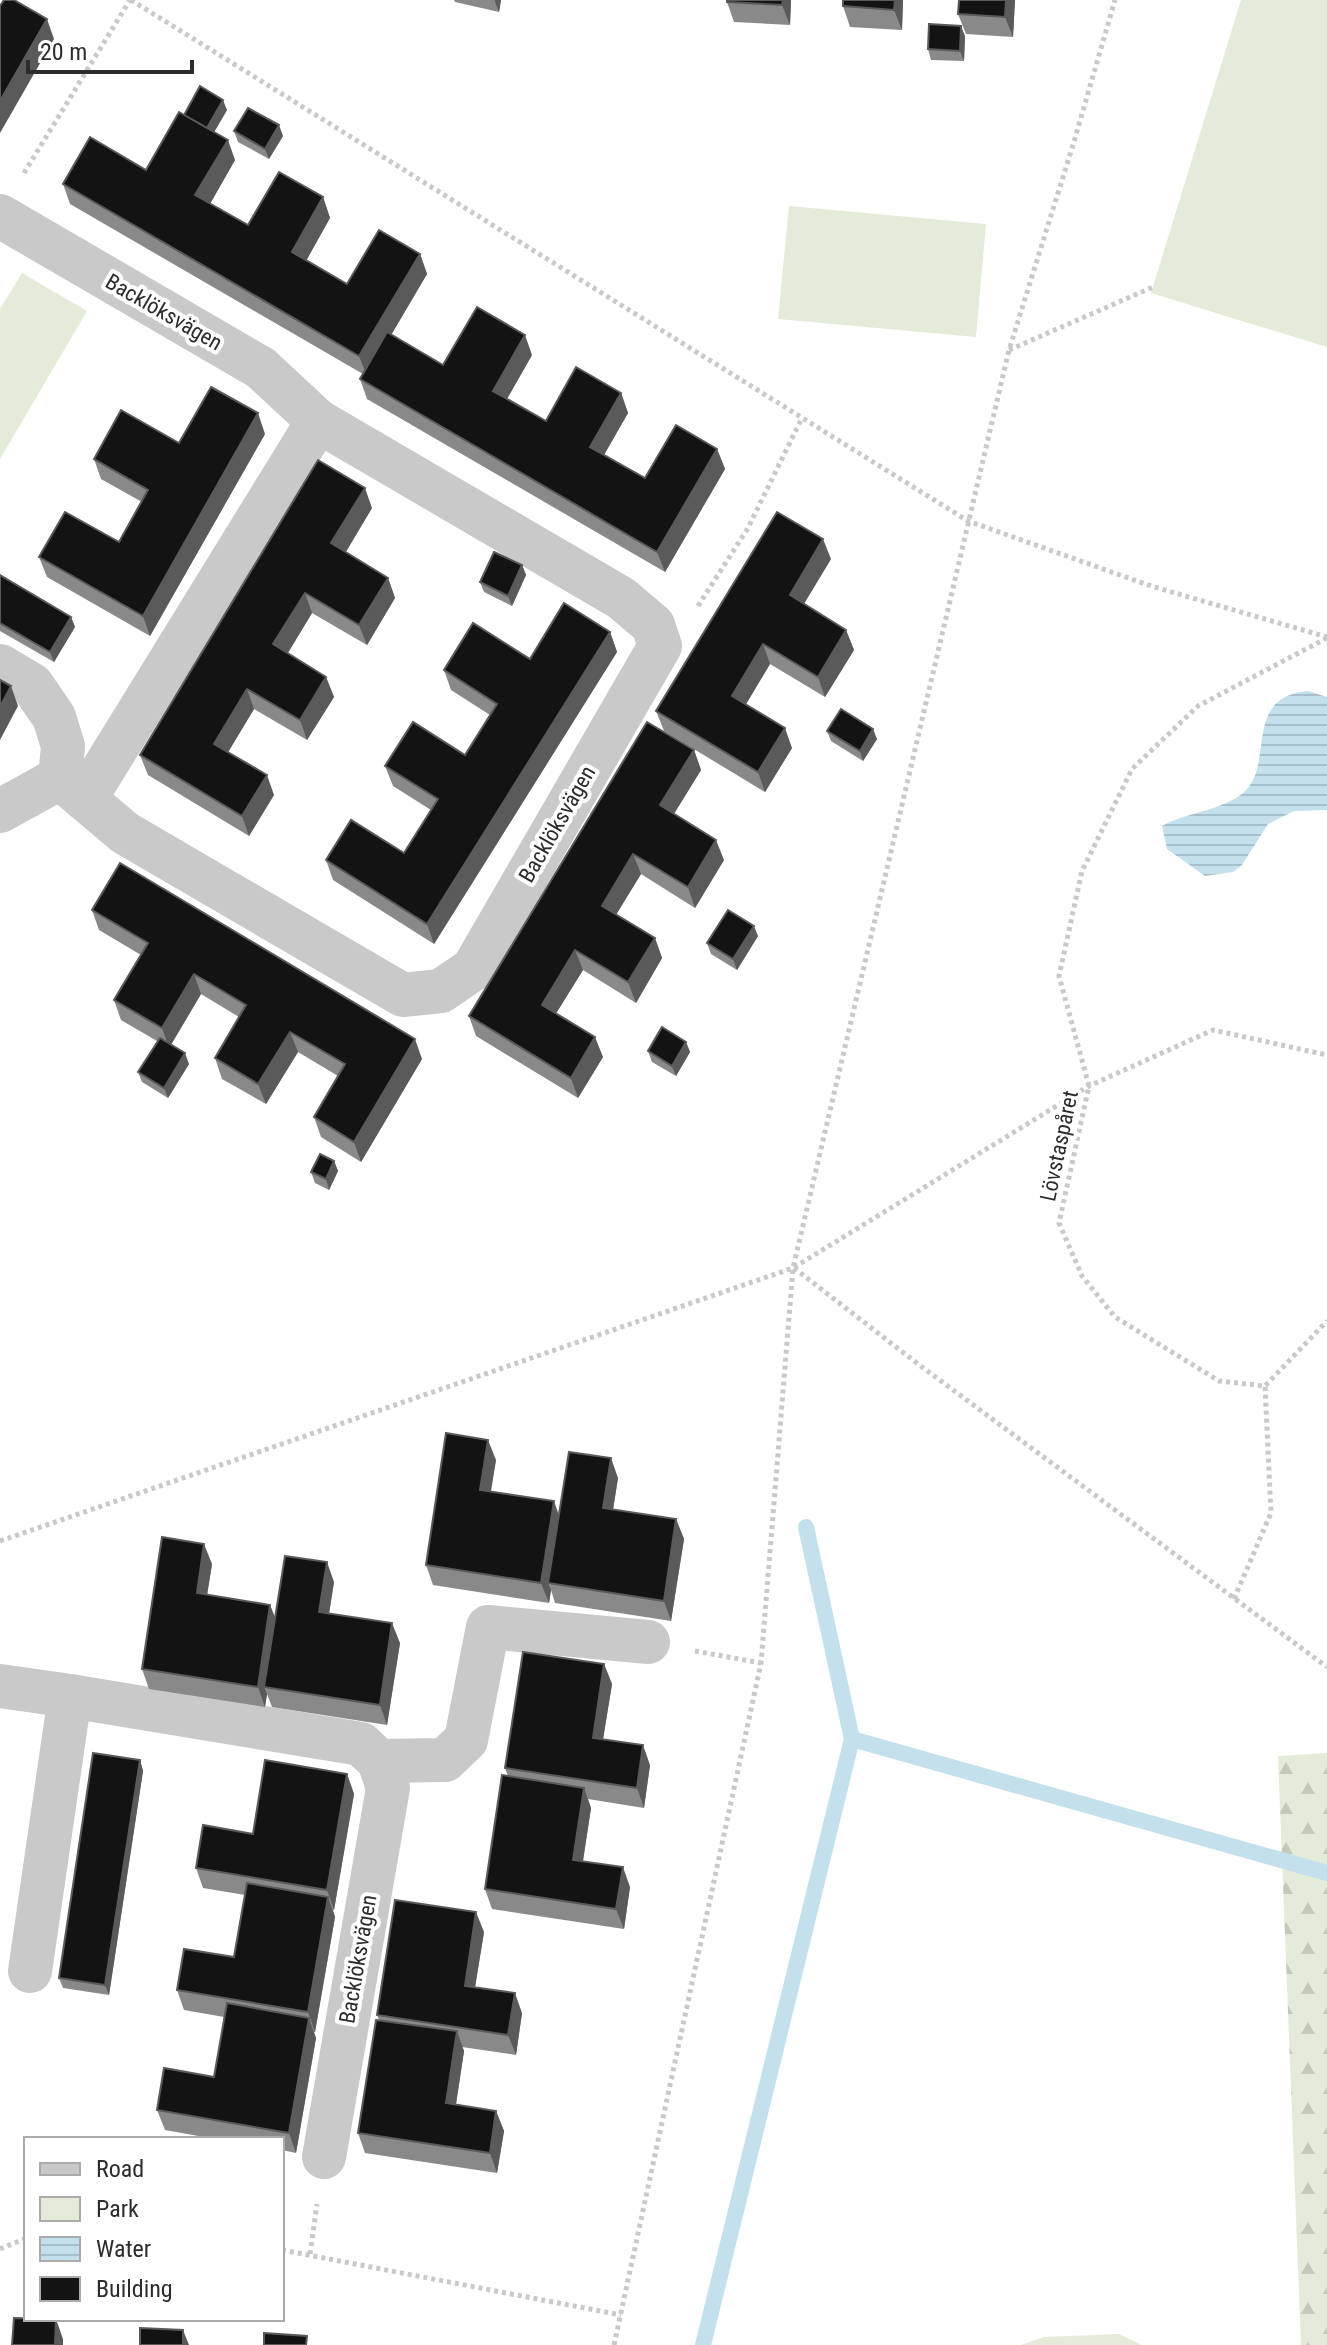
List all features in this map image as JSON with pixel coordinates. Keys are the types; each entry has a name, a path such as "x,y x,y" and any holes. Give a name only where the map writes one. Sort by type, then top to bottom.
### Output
{"street":[{"name":"Backlöksvägen","path":"0,216 261,368 318,421 621,598 653,625 660,646 473,969 441,991 403,995 125,833 72,789"},
{"path":"0,811 72,789 318,421"},
{"path":"0,666 32,685 54,717 72,789"},
{"path":"0,1686 361,1744 379,1761 445,1760 466,1740 488,1627 648,1642"},
{"path":"30,1971 70,1696"},
{"name":"Backlöksvägen","path":"324,2157 388,1788 379,1761"}],"path":[{"path":"24,174 130,0 968,521 1151,586 1327,637"},
{"path":"614,2345 761,1663 793,1268 1009,350 1115,0"},
{"path":"1009,350 1153,287"},
{"path":"660,646 688,621 748,528 802,418"},
{"name":"Lövstaspåret","path":"1265,1386 1219,1381 1115,1317 1082,1276 1059,1223 1089,1086 1059,976 1082,871 1132,769 1198,706 1327,637"},
{"path":"0,1541 793,1268 1089,1086 1213,1030 1327,1055"},
{"path":"793,1268 1327,1667"},
{"path":"1234,1599 1271,1513 1265,1386 1327,1321"},
{"path":"648,1642 761,1663"},
{"path":"0,2249 24,2239"},
{"path":"284,2250 621,2315"}],"green space":[{"path":"1241,0 1327,0 1327,347 1151,293"},
{"path":"789,206 986,224 976,337 778,319"},
{"path":"22,273 87,311 0,459 0,309"},
{"path":"1327,1753 1327,2345 1301,2345 1278,1756"},
{"path":"1119,2334 1142,2345 1021,2345 1044,2337"}],"water":[{"path":"1308,691 1327,697 1327,810 1294,811 1268,824 1242,865 1233,872 1205,876 1167,849 1162,826 1225,804 1243,793 1253,781 1258,767 1263,734 1274,706 1287,696"}],"building":[{"path":"4,0 14,0 47,19 0,101 0,6"},
{"path":"727,0 783,0 782,5"},
{"path":"843,0 895,0 894,10 843,6"},
{"path":"959,0 1006,0 1005,17 958,14"},
{"path":"929,24 961,26 960,51 928,49"},
{"path":"200,86 223,100 207,128 184,115"},
{"path":"248,108 279,125 265,149 234,131"},
{"path":"179,112 228,140 195,195 248,225 279,172 323,197 292,252 347,284 379,230 420,254 359,356 63,184 90,137 146,170"},
{"path":"477,307 525,335 493,391 546,421 576,367 621,393 590,447 645,478 676,425 717,449 657,552 360,379 387,332 443,365"},
{"path":"211,387 258,413 143,616 39,557 65,512 119,542 148,490 94,459 121,410 179,443"},
{"path":"318,460 365,488 331,543 388,578 359,625 305,593 273,644 326,677 300,720 247,689 214,744 267,775 242,816 140,755"},
{"path":"777,512 823,539 790,595 846,630 818,677 763,644 732,696 785,728 758,772 656,711"},
{"path":"494,552 522,565 508,596 480,582"},
{"path":"0,575 71,617 50,652 0,623"},
{"path":"564,603 610,632 427,924 326,860 351,820 404,853 438,799 385,766 413,722 465,755 497,704 444,670 473,623 530,659"},
{"path":"0,680 11,686 0,707"},
{"path":"841,709 873,729 860,751 827,731"},
{"path":"647,722 694,750 660,805 716,840 688,887 633,854 602,906 655,938 628,982 575,950 542,1005 595,1037 571,1078 469,1016"},
{"path":"120,863 415,1039 354,1142 314,1117 345,1064 290,1032 258,1084 215,1058 246,1005 194,974 162,1028 114,1000 148,943 92,910"},
{"path":"728,910 754,926 733,959 707,943"},
{"path":"662,1027 686,1042 672,1066 648,1051"},
{"path":"160,1038 185,1053 164,1088 138,1072"},
{"path":"320,1154 334,1161 326,1179 311,1172"},
{"path":"446,1433 488,1440 480,1490 554,1501 541,1583 426,1565"},
{"path":"569,1452 611,1458 603,1508 676,1519 664,1601 548,1583"},
{"path":"162,1537 204,1544 197,1593 270,1605 258,1687 142,1669"},
{"path":"285,1556 327,1562 319,1612 392,1623 380,1705 264,1687"},
{"path":"523,1652 604,1664 593,1738 643,1745 637,1788 505,1768"},
{"path":"93,1753 140,1760 105,1985 59,1978"},
{"path":"265,1760 347,1774 327,1890 196,1868 203,1825 253,1834"},
{"path":"502,1775 584,1788 573,1860 623,1867 616,1909 485,1889"},
{"path":"247,1883 328,1897 308,2012 177,1990 184,1949 234,1957"},
{"path":"395,1900 476,1912 465,1986 515,1993 508,2035 377,2015"},
{"path":"227,2003 309,2018 289,2133 157,2110 164,2068 214,2077"},
{"path":"376,2020 457,2031 446,2103 496,2111 490,2153 358,2133"},
{"path":"14,2318 56,2321 55,2345 12,2345"},
{"path":"140,2328 183,2330 183,2345 140,2345"},
{"path":"264,2333 307,2336 306,2345 264,2345"}],"waterway":[{"path":"703,2345 852,1739 806,1527"},
{"path":"852,1739 1327,1873"}]}
